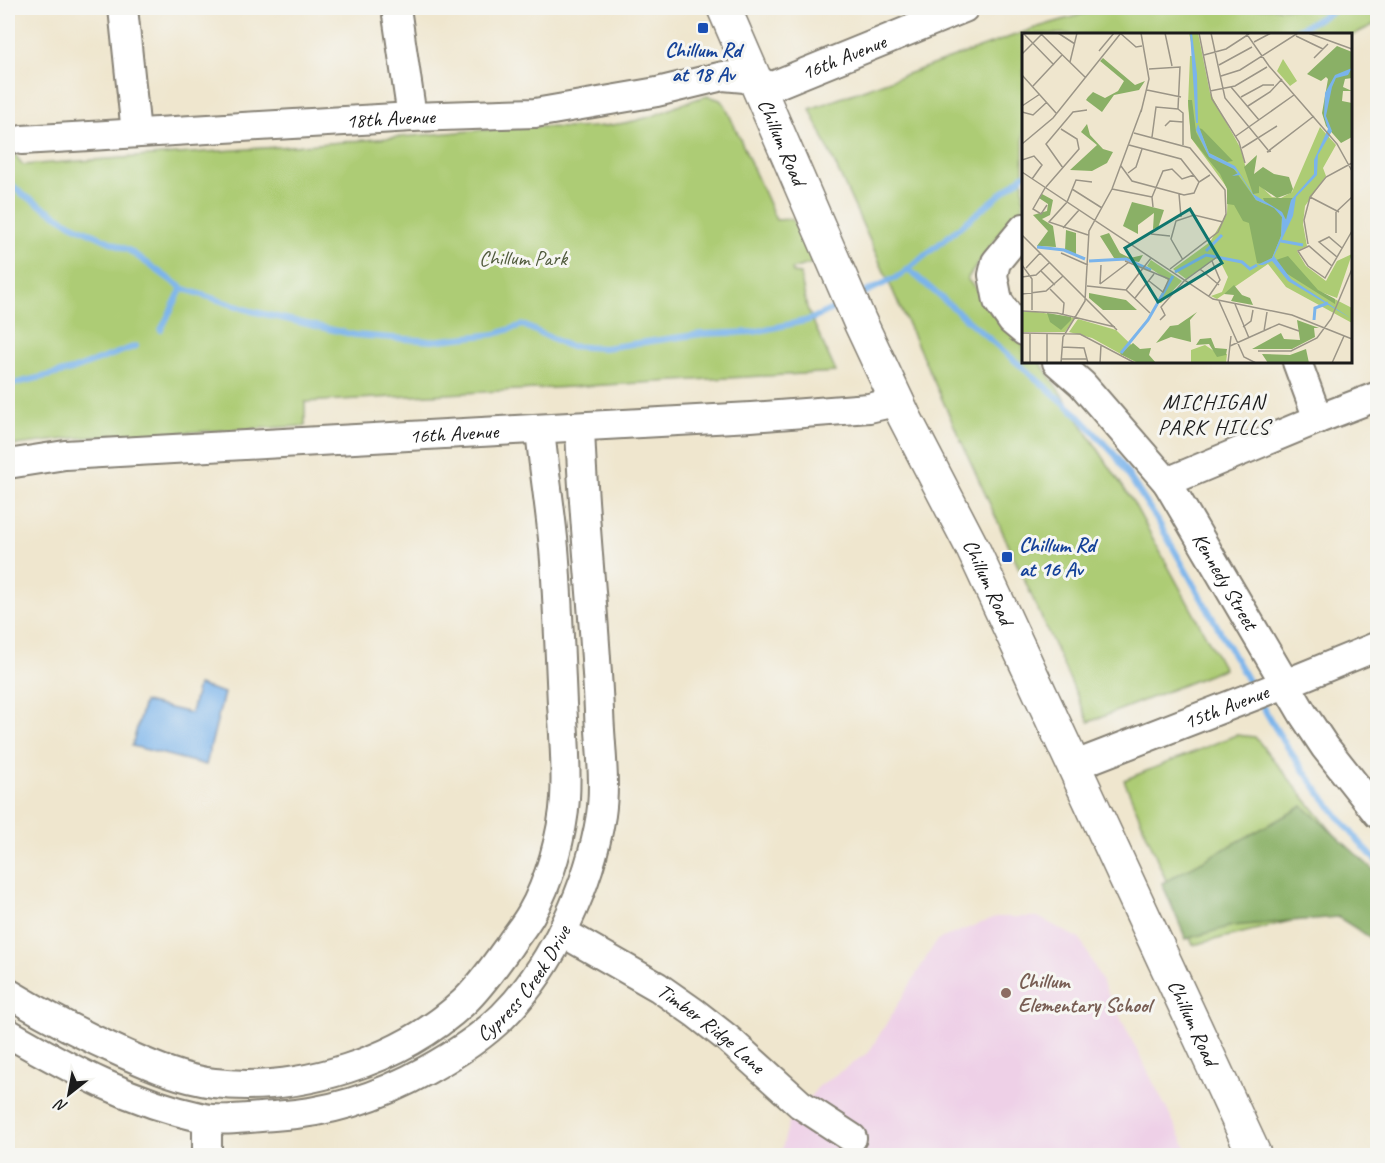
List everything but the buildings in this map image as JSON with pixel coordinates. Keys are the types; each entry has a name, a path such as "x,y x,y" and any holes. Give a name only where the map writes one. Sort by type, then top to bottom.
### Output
{"main road":[{"name":"Chillum Road","path":"724,8 860,322 905,418 973,549 1255,1155"}],"street":[{"path":"123,8 136,133"},
{"path":"396,8 412,117"},
{"name":"16th Avenue","path":"756,79 770,87 964,8"},
{"name":"18th Avenue","path":"21,140 412,117 535,113 645,94 723,76 756,79"},
{"path":"1022,229 996,262 993,275 998,301 1012,321 1022,330"},
{"name":"Kennedy Street","path":"1058,363 1082,384 1167,482 1264,692 1325,747 1377,814"},
{"path":"1298,363 1318,419"},
{"path":"1167,482 1377,396"},
{"name":"16th Avenue","path":"8,464 65,455 751,417 869,408 898,401"},
{"name":"Cypress Creek Drive","path":"8,1033 94,1081 146,1102 207,1119 286,1116 333,1109 373,1097 413,1079 448,1059 502,1016 529,986 562,932 584,878 600,817 603,791 596,648 580,427"},
{"name":"Cypress Creek Drive","path":"8,993 79,1034 157,1068 183,1077 230,1084 291,1083 363,1062 398,1048 430,1028 464,1002 531,915 545,885 552,862 565,799 555,559 540,429"},
{"name":"15th Avenue","path":"1073,766 1377,646"},
{"name":"Timber Ridge Lane","path":"562,932 658,987 695,1013 727,1038 800,1104 852,1138"},
{"path":"207,1119 207,1155"}],"shaded area":[{"name":"Chillum Elementary School","path":"997,917 1038,917 1081,940 1190,1155 780,1156 789,1122 819,1086 869,1052 937,940"}],"green space":[{"path":"1103,8 1377,8 1377,23 1352,36 1352,33 1022,33 1022,211 1007,223 967,279 1022,340 1022,363 1041,363 1133,502 1224,669 1089,722 810,109 1035,28"},
{"name":"Chillum Park","path":"709,96 720,100 725,105 776,220 792,219 816,262 792,269 793,273 800,274 807,308 836,372 305,402 305,426 76,438 8,446 8,146 23,165 530,126 590,127 634,121"},
{"path":"1236,735 1255,737 1377,887 1377,900 1193,945 1124,780"},
{"path":"1303,806 1377,873 1377,942 1338,917 1232,926 1186,939 1162,883"}],"water":[{"path":"198,685 224,693 206,765 132,746 144,702 191,713"}],"waterway":[{"path":"1291,33 1339,8"},
{"path":"858,296 901,275 1022,177"},
{"path":"8,181 22,194 71,224 130,251 182,288 251,311 355,335 432,341 495,334 523,325 568,346 604,348 701,334 754,332 809,320 841,305"},
{"path":"908,269 1077,414 1116,456 1158,521 1252,688"},
{"path":"161,330 182,288"},
{"path":"8,385 72,370 136,346"},
{"path":"1260,702 1314,786 1378,863"}],"place":[{"name":"Chillum Rd at 18 Av","path":"703,28"},
{"name":"Chillum Rd at 16 Av","path":"1007,557"},
{"name":"Chillum Elementary School","path":"1006,993"}],"district":[{"name":"MICHIGAN PARK HILLS","path":"1214,414"}]}
